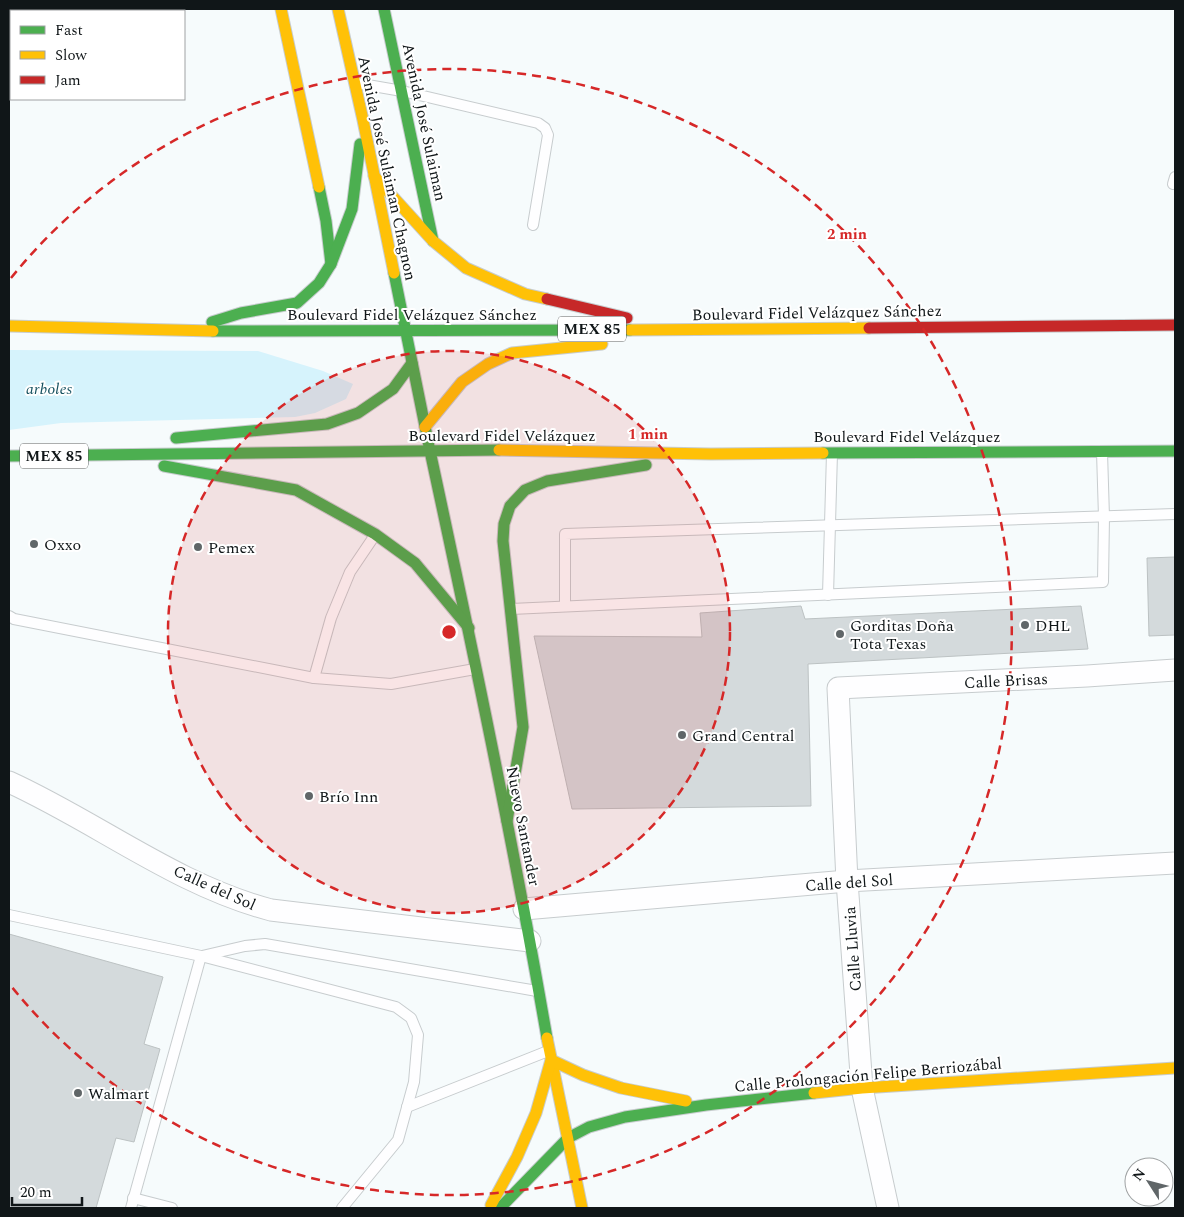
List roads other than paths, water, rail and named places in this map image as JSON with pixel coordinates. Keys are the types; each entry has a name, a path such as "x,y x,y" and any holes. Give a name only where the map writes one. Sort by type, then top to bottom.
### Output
{"main road":[{"path":"281,9 326,221 331,264"},
{"name":"Avenida José Sulaiman Chagnon","path":"338,9 363,120 430,451"},
{"name":"Avenida José Sulaiman","path":"384,9 433,241"},
{"path":"184,331 241,313 297,303 319,283 331,264 352,209 363,120"},
{"path":"374,176 433,241 466,268 525,294 677,330"},
{"name":"Boulevard Fidel Velázquez Sánchez","path":"15,324 184,331 677,330 1175,325"},
{"path":"425,426 462,382 488,364 512,353 588,346 677,330"},
{"path":"99,455 188,436 327,424 358,413 393,389 412,363"},
{"name":"Boulevard Fidel Velázquez","path":"99,455 518,450 711,454 1175,451"},
{"name":"Nuevo Santander","path":"430,451 469,628 524,909 550,1055 582,1208"},
{"path":"506,821 523,727 503,541 504,524 510,506 525,490 547,481 711,454"},
{"path":"99,455 296,490 375,534 415,563 469,628"},
{"name":"MEX 85","path":"9,456 99,455"},
{"path":"489,1208 517,1157 536,1114 550,1055 583,1074 621,1088 706,1104"},
{"name":"Calle Prolongación Felipe Berriozábal","path":"500,1208 568,1138 589,1127 625,1118 706,1104 862,1088 1175,1068"}],"street":[{"name":"Calle Brisas","path":"838,688 1175,670"},
{"name":"Calle Lluvia","path":"838,688 848,881 862,1088 888,1208"},
{"name":"Calle del Sol","path":"9,782 204,886 243,903 271,910 530,941"},
{"name":"Calle del Sol","path":"524,909 848,881 1175,862"}],"lane":[{"path":"355,82 538,123 545,128 548,135 533,225"},
{"path":"1175,177 1173,184 1175,182"},
{"path":"510,609 1102,582 1104,517 1102,452"},
{"path":"828,594 832,453"},
{"path":"565,606 565,534 1175,514"},
{"path":"314,678 331,618 350,572 375,534"},
{"path":"9,616 14,619 314,678 391,684 477,669"},
{"path":"9,915 201,956 396,1007 411,1018 418,1035 414,1082 398,1140 342,1208"},
{"path":"201,956 245,946 265,944 539,992"},
{"path":"172,1208 132,1203 201,956"},
{"path":"407,1107 550,1055"}],"place":[{"name":"Oxxo","path":"34,544"},
{"name":"Pemex","path":"198,547"},
{"name":"DHL","path":"1025,625"},
{"name":"Gorditas Doña Tota Texas","path":"840,634"},
{"name":"Grand Central","path":"682,735"},
{"name":"Brío Inn","path":"309,796"},
{"name":"Walmart","path":"78,1093"}],"park label":[{"name":"arboles","path":"49,388"}]}
